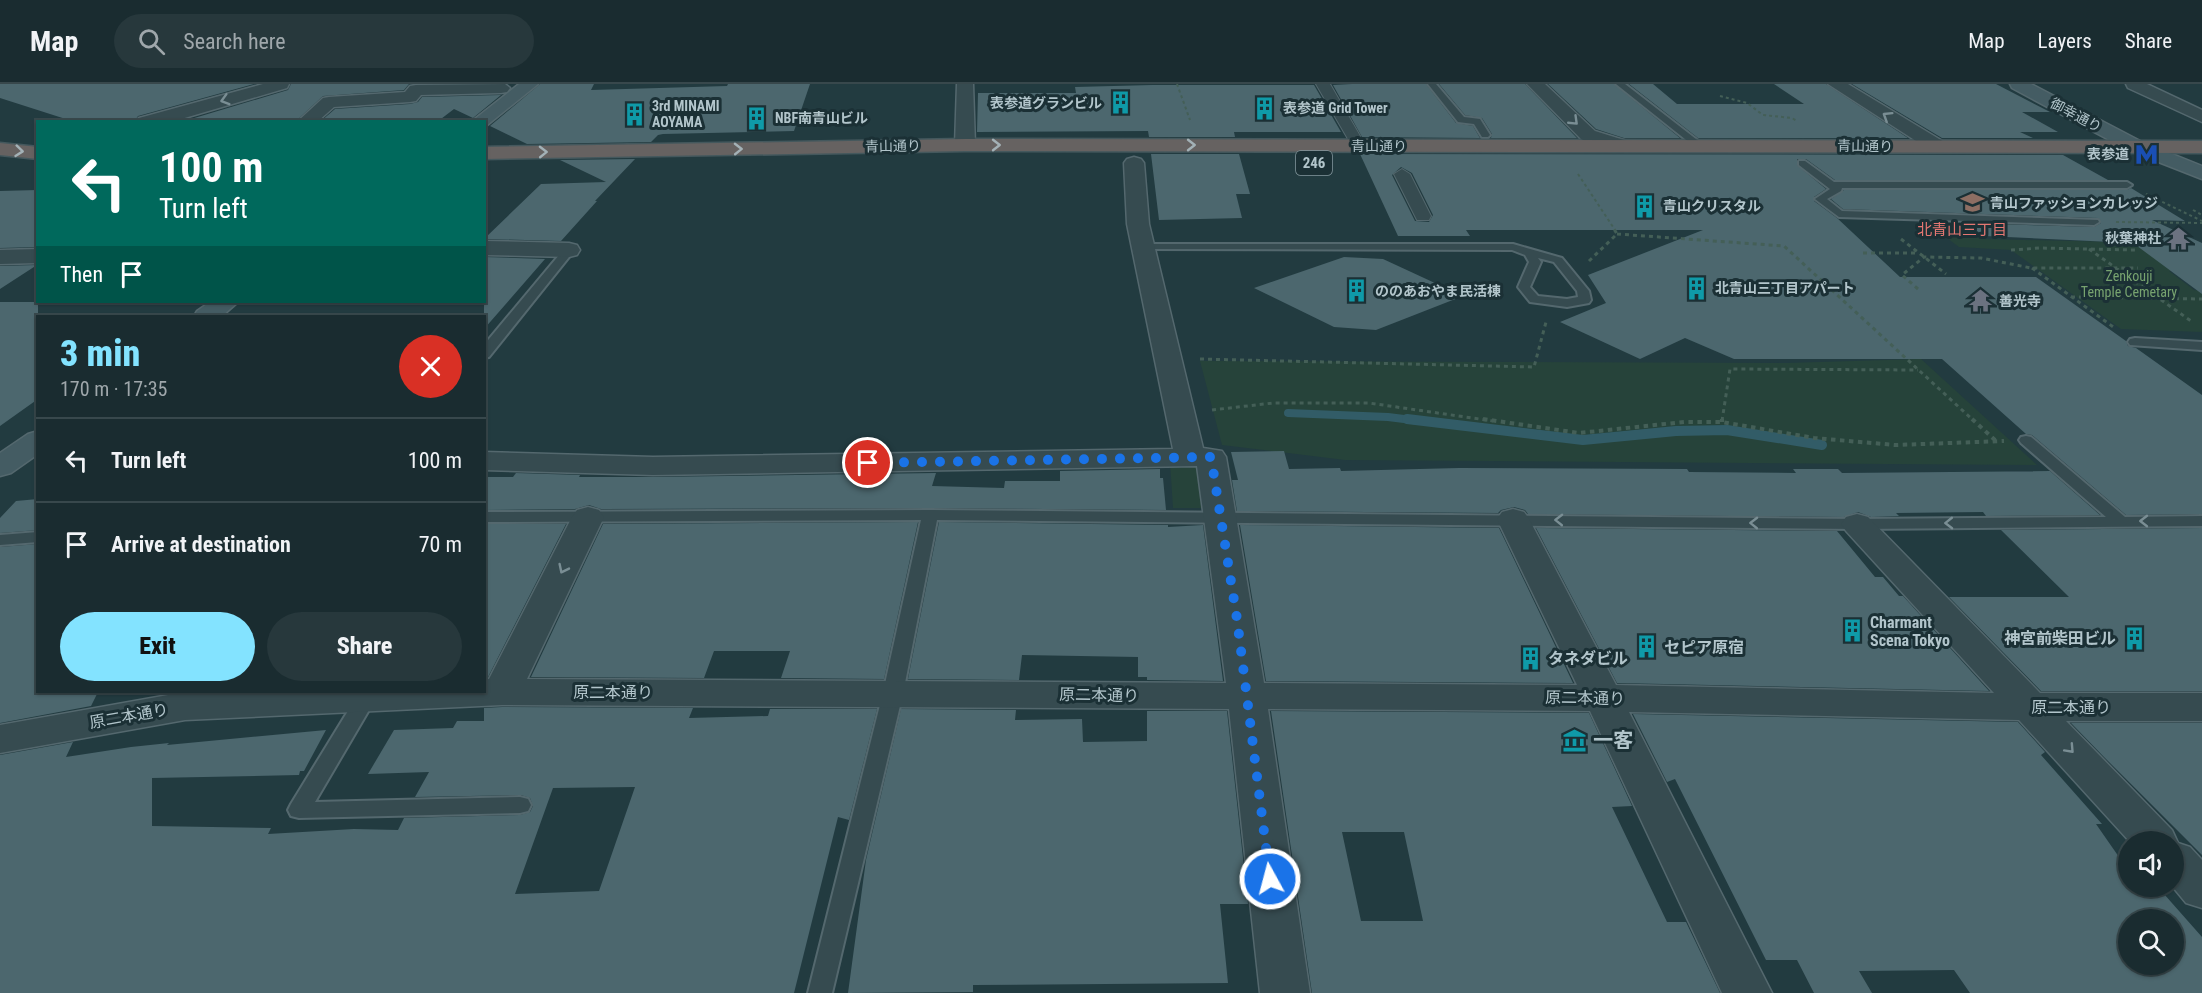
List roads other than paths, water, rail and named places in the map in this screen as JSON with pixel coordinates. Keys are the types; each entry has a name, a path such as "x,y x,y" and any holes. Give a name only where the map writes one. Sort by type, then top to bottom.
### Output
{"highway":[{"name":"青山通り","path":"486,153 965,145 1937,146 2139,155 2182,164 2202,164"},
{"path":"1287,146 1308,153 1311,158 1299,164"},
{"name":"青山通り","path":"486,171 784,164 1802,163 2139,155 2202,147"},
{"path":"0,149 36,153"}],"main road":[{"path":"472,118 530,84"},
{"name":"御幸通り","path":"2018,84 2139,155"},
{"path":"472,118 504,86"},
{"path":"2139,155 2202,190"},
{"path":"2182,164 2202,173"},
{"path":"207,315 225,303"},
{"path":"0,467 36,441"}],"street":[{"path":"154,120 281,84"},
{"path":"965,84 965,145"},
{"path":"1323,84 1353,136"},
{"path":"1535,84 1588,135 1620,145"},
{"path":"1836,84 1937,146"},
{"path":"2134,84 2202,117"},
{"path":"308,120 329,102 410,97 416,90 504,86"},
{"path":"1134,163 1138,224 1190,457"},
{"path":"1402,174 1423,216"},
{"path":"486,249 569,250"},
{"path":"0,257 36,256"},
{"path":"486,462 653,466 1211,457 1246,696 1285,993"},
{"path":"502,692 588,517"},
{"path":"1513,519 1747,993"},
{"path":"1857,524 2147,831"},
{"name":"原二本通り","path":"0,739 185,706 479,693"},
{"name":"原二本通り","path":"486,693 1603,698 2030,707 2202,707"},
{"path":"2184,870 2202,890"}],"lane":[{"path":"1431,84 1461,120 1477,121 1485,135"},
{"path":"1620,84 1698,145"},
{"path":"1802,163 1837,189 1820,199 1839,214 2094,222"},
{"path":"1832,185 2127,185"},
{"path":"1143,247 1513,247 1558,260 1583,291 1585,300 1567,303 1534,299 1524,287 1535,262 1529,253 1513,247"},
{"path":"486,352 569,250"},
{"path":"2135,342 2202,346"},
{"path":"2026,440 2120,521"},
{"path":"486,517 930,515 1857,524 2202,521"},
{"path":"820,993 893,693 930,515"},
{"path":"0,540 36,537"},
{"path":"366,698 299,810 520,805"}],"waterway":[{"path":"1288,413 1388,417 1420,421"},
{"path":"1407,419 1583,440 1676,431 1727,430 1822,445"}],"place":[{"name":"表参道グランビル","path":"1120,103"},
{"name":"表参道 Grid Tower","path":"1265,108"},
{"name":"3rd MINAMI AOYAMA","path":"634,114"},
{"name":"NBF南青山ビル","path":"757,118"},
{"name":"表参道","path":"2147,154"},
{"name":"青山ファッションカレッジ","path":"1972,203"},
{"name":"青山クリスタル","path":"1645,206"},
{"name":"秋葉神社","path":"2179,238"},
{"name":"北青山三丁目アパート","path":"1697,288"},
{"name":"ののあおやま民活棟","path":"1357,291"},
{"name":"善光寺","path":"1981,301"},
{"name":"Charmant Scena Tokyo","path":"1852,631"},
{"name":"神宮前柴田ビル","path":"2134,638"},
{"name":"セピア原宿","path":"1646,647"},
{"name":"タネダビル","path":"1530,658"},
{"name":"一客","path":"1575,740"}],"district":[{"name":"北青山三丁目","path":"1962,230"}],"park label":[{"name":"Zenkouji Temple Cemetary","path":"2129,284"}]}
